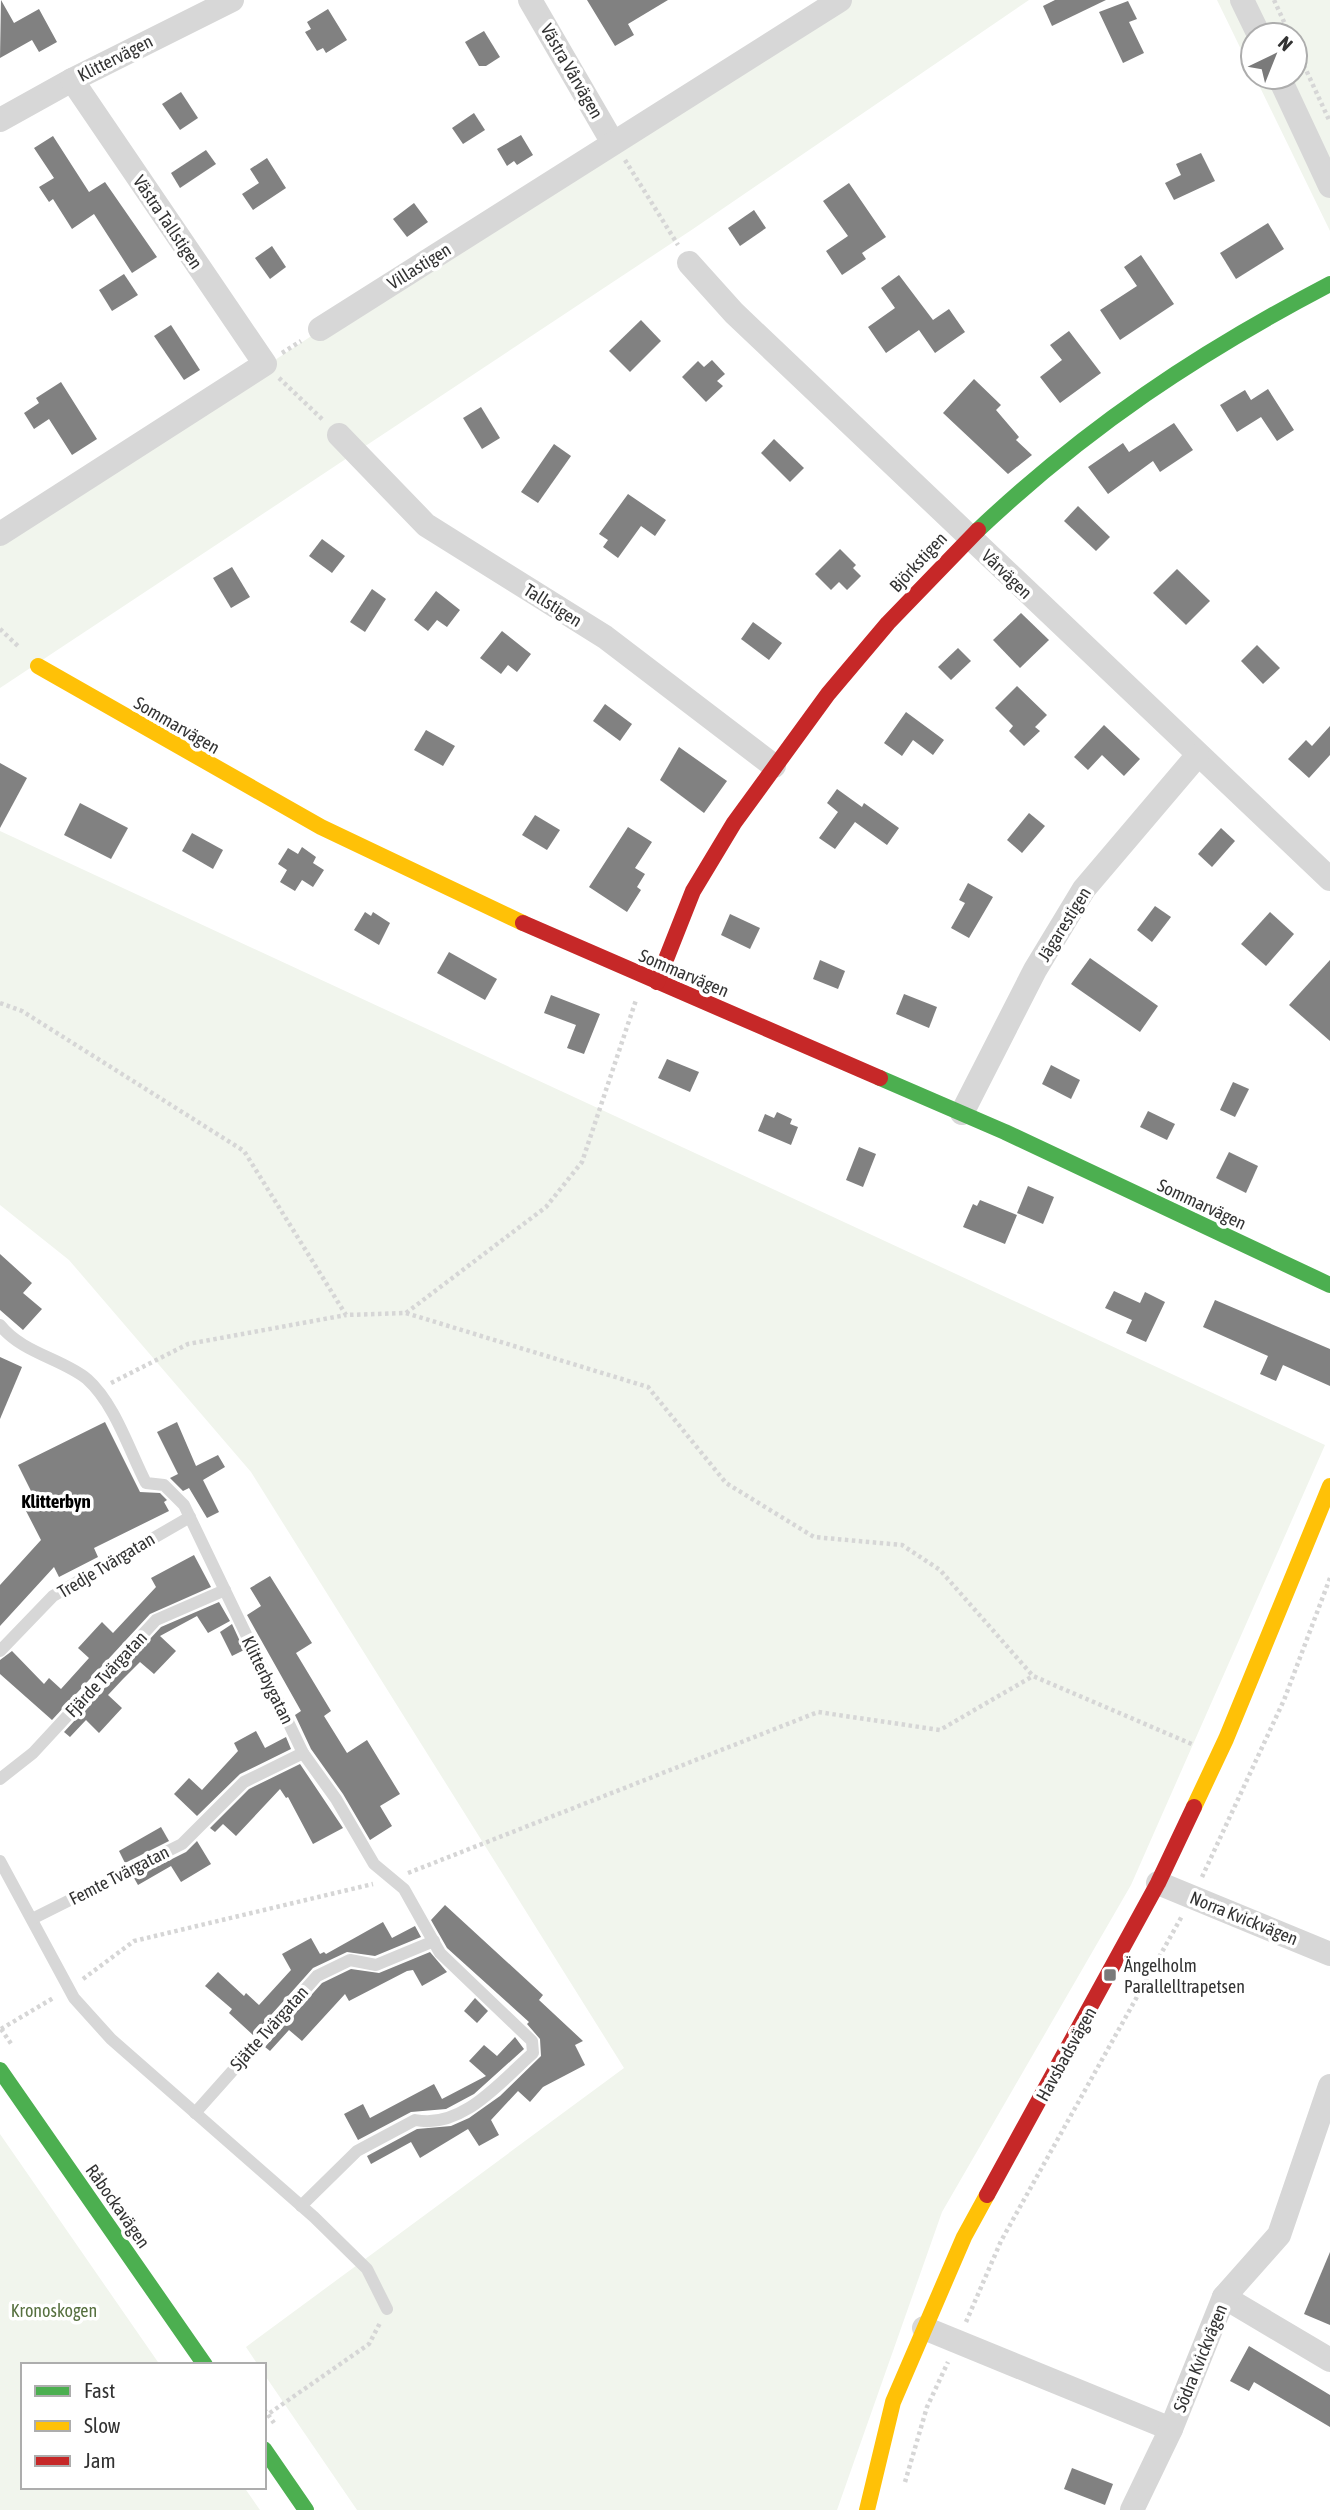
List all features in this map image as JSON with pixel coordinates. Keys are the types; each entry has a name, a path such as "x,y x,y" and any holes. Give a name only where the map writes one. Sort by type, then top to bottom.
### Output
{"street":[{"name":"Klittervägen","path":"0,120 72,80 232,0"},
{"name":"Västra Vårvägen","path":"530,0 614,143"},
{"name":"Villastigen","path":"320,329 840,0"},
{"path":"1242,0 1252,21"},
{"name":"Västra Tallstigen","path":"72,80 265,364"},
{"path":"1286,91 1330,186"},
{"name":"Vårvägen","path":"689,263 734,313 1197,755 1330,878"},
{"name":"Björkstigen","path":"650,979 698,879 819,703 867,644 968,537 1125,406 1196,359 1290,303 1330,285"},
{"path":"0,534 265,364"},
{"name":"Tallstigen","path":"339,436 426,525 605,637 774,766"},
{"name":"Sommarvägen","path":"38,666 321,827 540,931 961,1114 1330,1285"},
{"name":"Jägarestigen","path":"961,1114 1035,970 1084,889 1197,755"},
{"name":"Havsbadsvägen","path":"867,2510 893,2402 964,2237 1158,1883 1219,1756 1330,1486"},
{"name":"Norra Kvickvägen","path":"1158,1883 1330,1954"},
{"name":"Råbockavägen","path":"0,2070 204,2363"},
{"name":"Södra Kvickvägen","path":"1132,2510 1171,2429 1224,2297 1279,2235 1328,2099"},
{"path":"1224,2297 1330,2360"},
{"name":"Södra Kvickvägen","path":"924,2328 1171,2429"},
{"path":"266,2452 306,2510"}],"lane":[{"name":"Klitterbygatan","path":"1,1329 38,1354 86,1379 109,1409 146,1483 164,1485 184,1505 303,1753 336,1799 374,1864 404,1889 440,1953 532,2041 533,2053 478,2102 433,2124 415,2120 357,2151 301,2206"},
{"name":"Tredje Tvärgatan","path":"0,1651 53,1596 190,1517"},
{"name":"Fjärde Tvärgatan","path":"0,1779 33,1752 156,1620 225,1590"},
{"name":"Femte Tvärgatan","path":"32,1919 182,1843 244,1782 303,1753"},
{"path":"0,1861 69,1989 111,2039 301,2206 367,2269 387,2309"},
{"name":"Sjätte Tvärgatan","path":"195,2113 317,1976 350,1960 376,1965 433,1941"}],"path":[{"path":"1274,0 1284,21"},
{"path":"1309,76 1330,122"},
{"path":"614,143 689,263"},
{"path":"320,329 265,364 339,436"},
{"path":"406,1313 546,1207 582,1162 650,979"},
{"path":"0,1003 22,1011 244,1151 346,1315"},
{"path":"95,1391 188,1344 346,1315 406,1313 648,1387 726,1483 814,1537 902,1545 940,1570 1033,1676 1219,1756"},
{"path":"903,2490 928,2407 1001,2241 1192,1898 1284,1700 1330,1578"},
{"path":"1,2029 69,1989 134,1941 393,1879 818,1712 940,1730 1033,1676"},
{"path":"266,2416 369,2344 387,2309"}],"green space":[{"path":"822,0 1029,0 693,229 0,688 0,541"},
{"path":"1217,0 1330,0 1330,231 1262,91 1309,91 1309,21 1239,21 1239,45"},
{"path":"0,831 1325,1445 1131,1885 942,2212 837,2510 357,2510 266,2377 266,2363 257,2363 246,2347 624,2068 251,1472 69,1260 0,1205"},
{"name":"Kronoskogen","path":"0,2134 159,2363 21,2363 21,2489 245,2489 260,2510 0,2510"}],"building":[{"path":"1,0 14,23 39,9 57,42 39,52 32,40 0,58"},
{"path":"587,0 668,0 628,24 634,35 615,46"},
{"path":"1055,0 1106,0 1052,26 1043,6"},
{"path":"1128,1 1137,19 1129,22 1144,53 1123,63 1099,12"},
{"path":"328,9 347,40 326,53 323,48 317,51 305,32 311,29 307,22"},
{"path":"484,31 500,57 486,66 479,66 465,42"},
{"path":"181,92 198,118 180,130 162,104"},
{"path":"474,113 485,130 463,144 452,128"},
{"path":"521,135 533,155 517,165 514,161 507,166 497,149"},
{"path":"53,136 89,192 105,182 157,257 132,273 94,214 72,229 53,199 49,202 39,187 54,178 34,148"},
{"path":"206,150 216,164 180,188 171,173"},
{"path":"1201,153 1215,181 1174,200 1165,183 1181,175 1176,164"},
{"path":"267,158 286,188 253,210 242,194 259,183 250,169"},
{"path":"849,183 886,237 862,253 866,259 842,275 826,251 848,236 823,201"},
{"path":"414,203 428,222 407,237 393,219"},
{"path":"754,210 766,228 740,246 728,228"},
{"path":"1268,223 1284,249 1236,279 1220,253"},
{"path":"272,246 286,267 270,279 255,258"},
{"path":"1141,255 1174,304 1120,340 1100,310 1137,286 1124,267"},
{"path":"124,274 138,295 112,311 99,290"},
{"path":"899,275 933,320 949,309 965,332 935,353 919,330 886,353 868,327 895,308 881,288"},
{"path":"641,320 661,341 630,372 609,351"},
{"path":"171,325 200,370 184,380 154,336"},
{"path":"1069,331 1101,373 1060,403 1040,377 1062,360 1050,345"},
{"path":"712,360 725,374 717,381 723,386 706,402 682,377 698,361 704,367"},
{"path":"974,379 1001,405 996,410 1019,437 1016,440 1032,455 1008,474 943,413"},
{"path":"61,382 97,439 72,455 49,419 34,429 24,413 39,403 36,398"},
{"path":"1268,389 1294,430 1277,441 1261,417 1237,432 1220,405 1245,390 1251,400"},
{"path":"481,407 500,438 482,449 463,418"},
{"path":"1174,423 1193,450 1160,472 1153,461 1108,494 1088,467 1123,443 1129,452"},
{"path":"774,439 804,468 790,482 761,453"},
{"path":"554,444 571,456 538,503 521,492"},
{"path":"628,494 666,520 655,536 641,526 618,558 603,547 608,540 599,534"},
{"path":"1078,506 1110,537 1096,551 1064,521"},
{"path":"322,539 345,556 332,573 309,556"},
{"path":"840,549 856,565 853,568 861,576 847,590 839,582 831,590 815,574"},
{"path":"232,567 250,597 231,608 213,578"},
{"path":"1177,569 1210,601 1186,625 1153,593"},
{"path":"372,589 386,599 365,632 350,622"},
{"path":"436,591 460,610 447,627 437,620 428,631 414,620"},
{"path":"1021,613 1049,640 1020,668 993,640"},
{"path":"753,622 782,643 769,660 741,639"},
{"path":"502,631 531,654 517,672 508,665 501,674 480,658"},
{"path":"1257,645 1280,668 1263,684 1241,661"},
{"path":"958,648 971,661 951,680 938,667"},
{"path":"1017,686 1047,715 1035,727 1040,731 1024,746 1009,731 1013,726 995,708"},
{"path":"605,704 632,724 620,741 593,721"},
{"path":"906,712 944,740 933,755 913,740 902,756 884,743"},
{"path":"1104,725 1140,759 1124,776 1102,755 1088,770 1074,757"},
{"path":"1330,726 1330,755 1309,778 1288,759 1306,740 1312,746"},
{"path":"426,730 455,746 443,766 414,750"},
{"path":"679,747 727,781 704,813 660,780"},
{"path":"0,763 27,778 0,828"},
{"path":"837,789 862,807 864,803 899,828 887,845 855,822 835,849 819,838 838,812 827,803"},
{"path":"80,803 128,828 111,859 64,835"},
{"path":"1029,813 1045,826 1022,853 1007,840"},
{"path":"535,815 560,830 547,850 522,835"},
{"path":"628,827 652,842 635,868 645,874 637,887 641,890 627,912 589,887"},
{"path":"1221,828 1235,841 1212,867 1198,854"},
{"path":"192,833 223,850 213,869 182,851"},
{"path":"302,847 316,857 313,863 324,870 313,887 302,880 295,891 280,882 287,870 278,864 288,848 298,854"},
{"path":"968,883 993,897 969,938 951,928 965,903 959,900"},
{"path":"1155,906 1171,917 1152,942 1137,930"},
{"path":"365,912 371,916 373,912 390,923 379,945 354,930"},
{"path":"1270,912 1294,934 1266,966 1241,944"},
{"path":"730,914 760,928 750,949 721,935"},
{"path":"449,952 497,979 485,1000 437,973"},
{"path":"1090,958 1158,1006 1140,1032 1071,984"},
{"path":"820,960 845,971 838,989 813,979"},
{"path":"1330,960 1330,1041 1289,1005"},
{"path":"904,994 937,1007 929,1028 896,1014"},
{"path":"551,995 600,1014 584,1054 567,1048 576,1025 544,1013"},
{"path":"667,1059 699,1072 690,1092 658,1078"},
{"path":"1051,1065 1080,1080 1071,1099 1042,1084"},
{"path":"1233,1082 1249,1089 1235,1117 1220,1110"},
{"path":"1148,1111 1175,1124 1167,1140 1140,1127"},
{"path":"777,1112 792,1119 790,1124 798,1127 791,1145 758,1131 765,1114 774,1118"},
{"path":"859,1147 876,1154 863,1187 846,1180"},
{"path":"1229,1152 1258,1166 1246,1193 1216,1178"},
{"path":"1028,1186 1054,1197 1043,1224 1017,1213"},
{"path":"980,1200 1017,1215 1005,1244 963,1227 973,1204 977,1206"},
{"path":"0,1254 32,1283 23,1293 42,1309 23,1330 0,1310"},
{"path":"1114,1291 1140,1303 1145,1292 1165,1302 1146,1342 1126,1333 1132,1320 1105,1308"},
{"path":"1215,1300 1330,1349 1330,1386 1283,1365 1276,1381 1260,1374 1268,1356 1203,1327"},
{"path":"0,1357 22,1367 0,1419"},
{"path":"105,1422 140,1492 160,1493 167,1500 164,1502 169,1511 94,1548 98,1557 59,1577 54,1567 0,1626 0,1585 41,1540 25,1509 37,1503 18,1465"},
{"path":"177,1422 196,1466 218,1455 225,1467 203,1480 219,1512 207,1518 189,1488 183,1491 170,1478 178,1474 157,1432"},
{"path":"194,1555 211,1587 150,1614 52,1720 0,1674 0,1660 12,1651 44,1684 49,1678 61,1689 89,1658 78,1648 102,1622 113,1633 156,1587 151,1578"},
{"path":"270,1576 312,1643 296,1653 331,1711 324,1716 347,1753 367,1740 400,1794 380,1806 392,1826 370,1840 343,1794 311,1749 295,1715 301,1711 247,1615 261,1606 250,1588"},
{"path":"219,1602 230,1621 208,1633 197,1616 160,1636 176,1651 154,1674 140,1662 123,1679 108,1695 122,1708 99,1733 86,1720 70,1737 64,1732 161,1627"},
{"path":"232,1624 244,1650 232,1656 220,1632"},
{"path":"256,1731 265,1748 286,1737 291,1749 240,1774 197,1816 174,1794 189,1778 202,1790 238,1751 234,1743"},
{"path":"300,1764 343,1828 313,1844 288,1797 286,1798 280,1789 236,1836 223,1824 215,1832 210,1828 249,1789"},
{"path":"161,1827 169,1841 125,1863 119,1851"},
{"path":"197,1841 211,1864 181,1882 171,1866 138,1885 134,1878 186,1852"},
{"path":"445,1905 543,1995 539,2000 583,2041 575,2045 585,2065 543,2087 530,2102 518,2091 491,2120 499,2135 479,2146 468,2129 420,2158 411,2142 371,2164 367,2156 417,2129 451,2126 469,2118 500,2096 541,2056 540,2039 527,2024 529,2022 447,1948 431,1920"},
{"path":"383,1922 392,1938 415,1926 421,1937 375,1956 347,1952 313,1968 253,2035 229,2013 232,2009 205,1986 218,1972 244,1996 246,1993 259,2005 291,1970 282,1954 311,1938 320,1954 326,1954"},
{"path":"430,1952 447,1972 422,1986 413,1970 407,1971 349,2001 345,1994 302,2041 289,2030 270,2051 265,2047 322,1983 351,1969 379,1973"},
{"path":"475,1998 488,2011 477,2023 464,2011"},
{"path":"515,2037 524,2049 474,2094 446,2109 411,2112 358,2140 344,2114 363,2104 370,2118 434,2084 442,2099 486,2076 469,2061 484,2045 497,2056"},
{"path":"1330,2252 1330,2325 1304,2314"},
{"path":"1249,2346 1330,2395 1330,2427 1254,2382 1249,2391 1230,2381"},
{"path":"1072,2468 1113,2484 1105,2505 1064,2489"}],"traffic: fast":[{"path":"978,530 1060,458 1145,394 1235,337 1330,284"},
{"path":"880,1078 1005,1132 1330,1285"},
{"path":"0,2070 204,2363"},
{"path":"266,2452 306,2510"}],"traffic: slow":[{"path":"38,666 321,827 523,923"},
{"path":"1194,1807 1226,1739 1330,1486"},
{"path":"867,2510 893,2402 964,2237 987,2195"}],"traffic: jam":[{"path":"657,982 693,891 734,823 828,694 888,623 978,530"},
{"path":"523,923 880,1078"},
{"path":"987,2195 1158,1883 1194,1807"}],"place":[{"name":"Ängelholm Parallelltrapetsen","path":"1110,1975"}],"district":[{"name":"Klitterbyn","path":"56,1501"}]}
